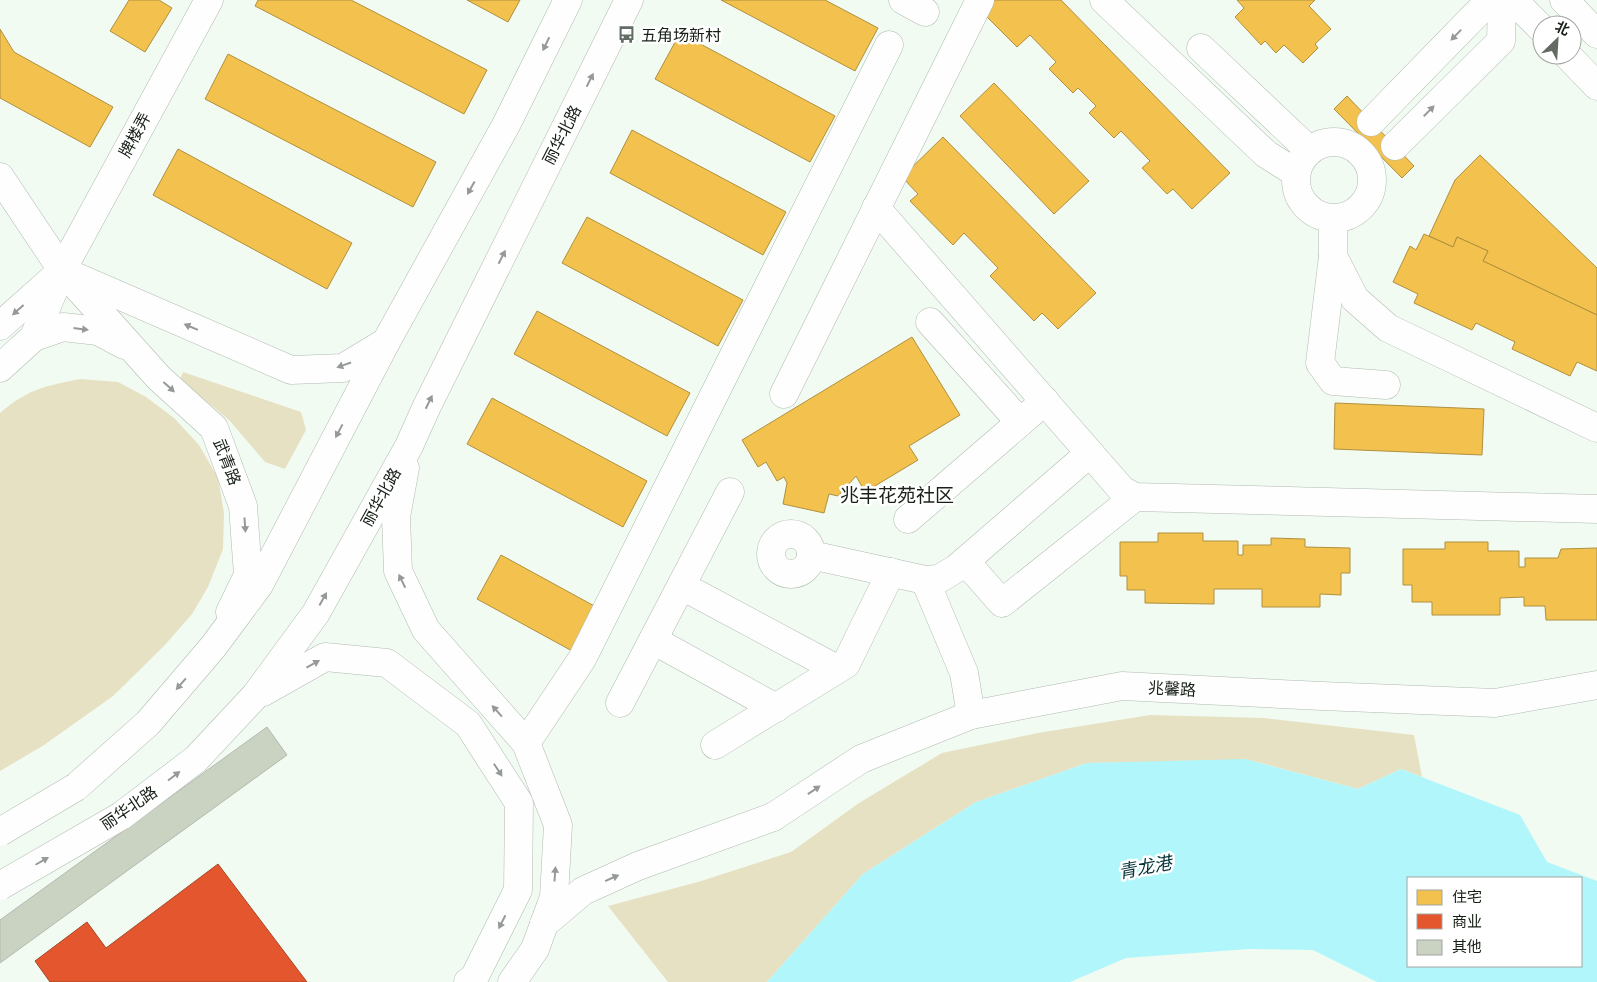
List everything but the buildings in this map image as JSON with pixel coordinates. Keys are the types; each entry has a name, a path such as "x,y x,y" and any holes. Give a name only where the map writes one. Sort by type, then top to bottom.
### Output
{"main road":[{"name":"牌楼弄","path":"0,368 34,337 62,270 209,0"},
{"path":"0,832 76,787 148,723 213,647 259,585 386,342 506,125 568,0"},
{"name":"丽华北路","path":"0,886 120,816 196,760 255,696 316,613 409,446 427,406 629,0"},
{"path":"784,394 980,0"},
{"path":"1104,0 1266,154 1302,162"},
{"path":"1383,158 1366,159 1359,150 1347,144 1490,0"},
{"path":"1356,133 1320,144 1302,162 1296,186 1300,199 1309,209 1320,216 1345,217 1356,212 1364,204 1370,194 1372,182 1383,158 1500,41 1502,0"},
{"path":"1514,0 1532,19"},
{"path":"1564,0 1597,34"},
{"path":"526,743 582,659 889,45"},
{"path":"1201,48 1302,162"},
{"path":"1577,65 1597,86"},
{"name":"武青路","path":"0,176 62,270 159,378 214,428 243,506 248,575 213,647"},
{"path":"876,208 1122,490 1135,497 1597,509"},
{"path":"1333,218 1333,256 1320,363 1333,381 1386,385"},
{"path":"1333,256 1355,299 1388,328 1597,428"},
{"name":"牌楼弄","path":"0,326 62,270"},
{"path":"62,270 291,370 343,368 386,342"},
{"path":"930,322 1020,422"},
{"path":"34,337 63,326 98,331 136,352"},
{"path":"908,519 1045,401"},
{"path":"409,446 396,517 398,571 426,630 526,743 558,825 554,897 535,949 512,982"},
{"path":"811,555 925,580 939,578 958,568 1090,452"},
{"path":"620,704 730,492"},
{"path":"964,561 1002,603 1135,497"},
{"path":"715,746 846,664 892,572"},
{"path":"925,580 964,673 971,715"},
{"path":"682,586 837,669"},
{"path":"653,640 776,708"},
{"path":"255,696 325,657 387,663 468,724 519,803 518,890 474,978 468,982"},
{"name":"兆馨路","path":"543,925 583,891 638,866 773,817 861,759 971,715 1122,686 1495,703 1597,685"}],"shaded area":[{"path":"183,372 301,412 306,430 285,469 265,462 230,421 180,379"},
{"path":"80,379 118,382 146,397 174,418 199,445 218,478 224,513 223,549 208,587 192,614 164,646 113,696 44,745 0,771 0,413 19,399 37,390"},
{"path":"1150,715 1264,718 1414,735 1422,777 1401,769 1358,789 1253,761 1087,763 976,802 863,874 767,982 668,982 608,906 698,882 791,852 859,803 942,753 1038,733"}],"water":[{"name":"青龙港","path":"1245,759 1358,789 1401,769 1520,815 1547,862 1597,881 1597,982 1377,982 1313,950 1249,949 1126,958 1070,982 767,982 863,874 976,802 1087,763"}],"place":[{"name":"五角场新村","path":"627,35"}],"district":[{"name":"兆丰花苑社区","path":"897,495"}]}
